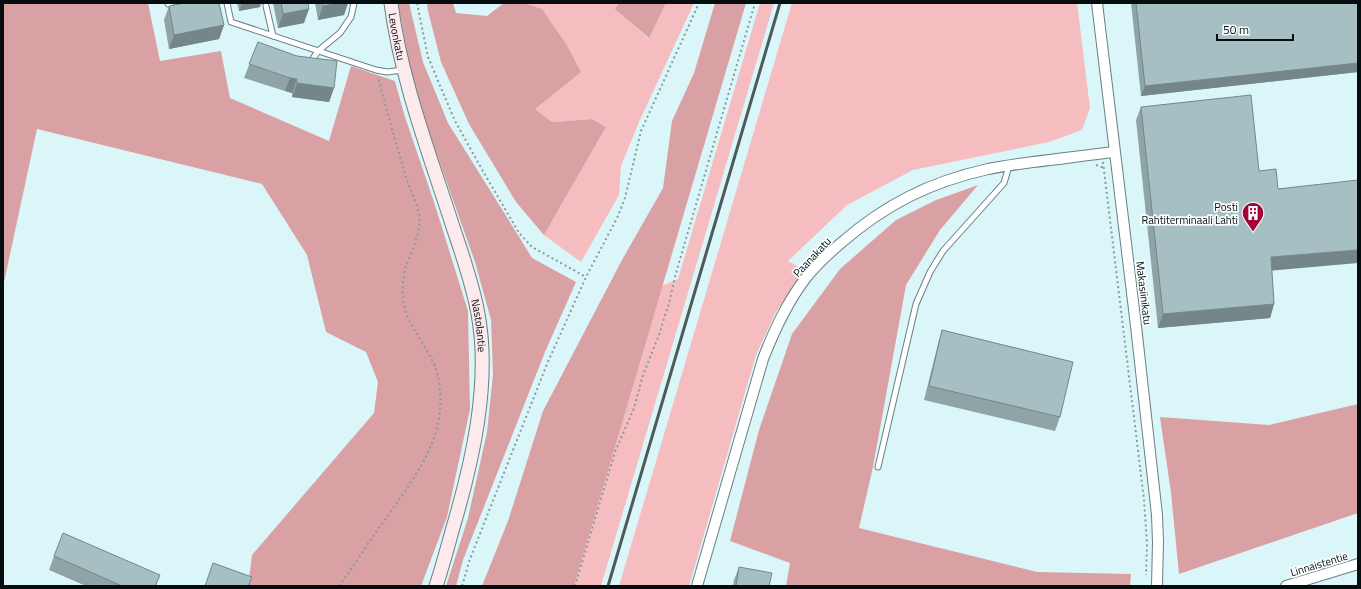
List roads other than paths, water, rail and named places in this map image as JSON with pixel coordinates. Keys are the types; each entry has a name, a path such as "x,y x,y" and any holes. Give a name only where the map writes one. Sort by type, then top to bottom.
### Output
{"main road":[{"name":"Levonkatu","path":"391,3 403,70"},
{"name":"Nastolantie","path":"403,70 468,275 478,314 481,346 481,381 472,452 460,504 436,586"}],"street":[{"name":"Makasiinikatu","path":"1097,3 1157,515 1157,586"},
{"name":"Paanakatu","path":"697,586 763,360 774,330 787,306 805,279 826,256 878,213 931,185 961,175 990,168 1114,152"},
{"name":"Linnaistentie","path":"1286,586 1358,564"}],"lane":[{"path":"227,3 231,22 376,70 387,72 403,70"},
{"path":"309,65 318,51 340,33 351,17 354,3"},
{"path":"266,6 273,36"},
{"path":"878,467 916,304 930,272 943,251 1004,183 1009,166"}],"railway":[{"path":"608,586 780,3"}],"place":[{"name":"Posti Rahtiterminaali Lahti","path":"1253,232"}]}
